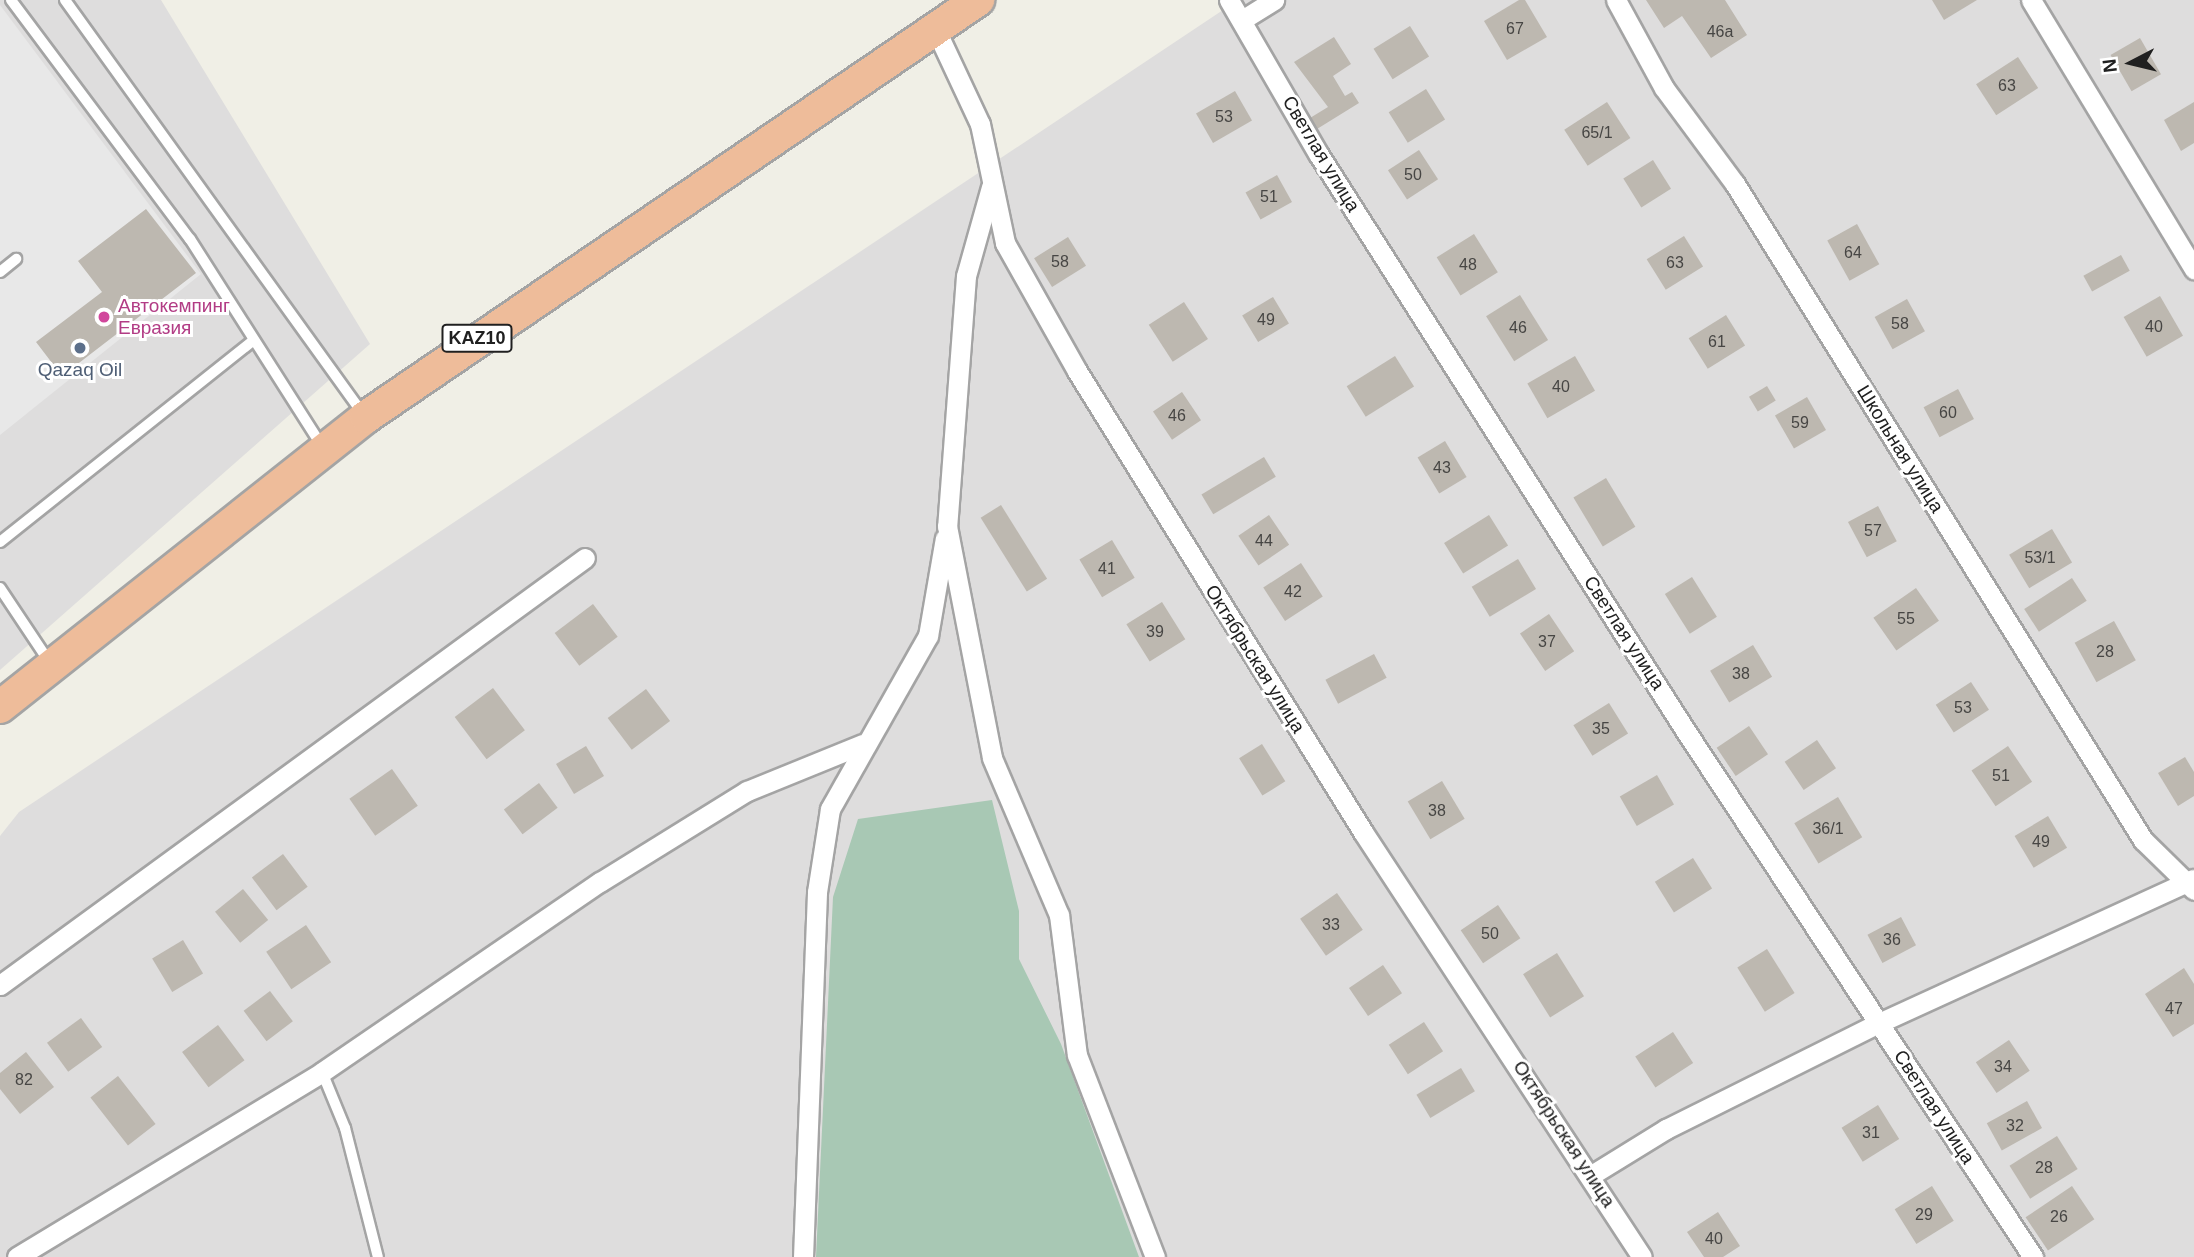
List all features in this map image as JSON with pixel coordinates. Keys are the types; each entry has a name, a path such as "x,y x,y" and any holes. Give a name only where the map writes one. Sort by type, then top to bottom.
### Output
{"highway":[{"name":"KAZ10","path":"0,707 51,663 366,417 977,0"}],"street":[{"name":"Светлая улица","path":"1229,0 1319,155 2033,1257"},
{"path":"1242,20 1274,0"},
{"name":"Школьная улица","path":"1616,0 1664,88 1727,173 2143,840 2191,884"},
{"path":"2031,0 2194,269"},
{"name":"Октябрьская улица","path":"936,28 980,124 1005,243 1077,371 1363,832 1593,1174 1642,1257"},
{"path":"803,1257 817,892 830,809 863,744 929,636 947,526 966,276 992,181"},
{"path":"947,526 992,758 1059,915 1077,1055 1155,1257"},
{"path":"0,985 586,558"},
{"path":"18,1257 322,1072 600,883 747,791 863,744"},
{"path":"1593,1174 1666,1129 1879,1023 2191,884"}],"lane":[{"path":"11,0 190,239 251,342 323,449"},
{"path":"65,0 366,417"},
{"path":"0,272 16,259"},
{"path":"0,542 251,342"},
{"path":"0,588 51,663"},
{"path":"322,1072 345,1128 378,1257"}],"shaded area":[{"path":"0,0 161,0 370,344 0,670"},
{"path":"1238,0 2194,0 2194,1257 0,1257 0,836 19,812"},
{"path":"0,5 201,274 0,435"}],"green space":[{"path":"992,800 1019,911 1019,959 1061,1044 1139,1257 816,1257 833,897 858,819"}],"building":[{"path":"1519,0 1525,0 1547,37 1507,60 1484,21"},
{"path":"1646,0 1725,0 1747,35 1711,58 1682,16 1664,28"},
{"path":"1932,0 1977,0 1944,20"},
{"path":"1410,26 1429,57 1393,79 1374,49"},
{"path":"1334,37 1351,64 1333,76 1345,96 1352,92 1359,103 1317,129 1310,118 1328,107 1294,62"},
{"path":"2140,38 2161,74 2132,91 2111,55"},
{"path":"2018,57 2038,88 1996,115 1976,84"},
{"path":"1426,89 1445,120 1408,143 1389,112"},
{"path":"1235,91 1252,120 1213,143 1196,114"},
{"path":"1607,102 1630,138 1588,166 1564,130"},
{"path":"2194,102 2194,143 2181,151 2164,120"},
{"path":"1419,150 1438,179 1407,200 1388,170"},
{"path":"1653,160 1671,189 1641,207 1623,179"},
{"path":"1277,175 1292,202 1261,220 1246,192"},
{"name":"Автокемпинг Евразия","path":"146,209 196,273 62,376 36,342 102,292 78,261"},
{"path":"1857,224 1879,264 1850,281 1827,240"},
{"path":"1474,234 1498,272 1461,295 1437,257"},
{"path":"1684,236 1703,267 1666,290 1647,259"},
{"path":"1068,237 1086,266 1052,287 1034,258"},
{"path":"2121,255 2130,271 2092,292 2083,276"},
{"path":"1520,295 1548,340 1514,361 1486,316"},
{"path":"2160,296 2183,336 2147,357 2124,317"},
{"path":"1273,297 1289,324 1258,342 1242,316"},
{"path":"1907,299 1925,331 1893,349 1875,317"},
{"path":"1184,302 1208,339 1173,362 1149,325"},
{"path":"1726,315 1745,346 1708,369 1689,338"},
{"path":"1395,356 1414,387 1366,417 1347,386"},
{"path":"1575,356 1595,391 1547,418 1527,384"},
{"path":"1767,386 1776,401 1758,411 1749,397"},
{"path":"1958,389 1974,419 1940,437 1924,407"},
{"path":"1182,392 1201,420 1172,440 1153,412"},
{"path":"1807,397 1826,430 1794,448 1775,416"},
{"path":"1445,441 1467,477 1439,493 1418,457"},
{"path":"1264,457 1276,477 1213,514 1201,495"},
{"path":"1606,478 1635,527 1603,546 1573,498"},
{"path":"1001,505 1047,579 1027,591 981,518"},
{"path":"1878,506 1897,541 1867,557 1848,522"},
{"path":"1269,515 1289,545 1258,566 1238,536"},
{"path":"1489,515 1508,546 1463,574 1444,543"},
{"path":"2052,529 2072,562 2029,588 2009,555"},
{"path":"1112,540 1135,578 1102,597 1079,560"},
{"path":"1518,559 1536,589 1490,617 1472,587"},
{"path":"1301,563 1323,597 1285,621 1263,588"},
{"path":"1692,577 1717,617 1690,634 1665,594"},
{"path":"2072,578 2087,601 2039,632 2024,609"},
{"path":"1916,588 1939,621 1896,651 1873,618"},
{"path":"1162,602 1185,639 1150,662 1126,624"},
{"path":"593,604 618,637 579,666 555,633"},
{"path":"1549,614 1574,651 1545,671 1520,634"},
{"path":"2114,621 2136,660 2096,682 2075,643"},
{"path":"1753,645 1772,677 1729,702 1710,671"},
{"path":"1374,654 1387,678 1338,704 1325,680"},
{"path":"1971,682 1989,710 1954,733 1936,705"},
{"path":"493,688 525,730 487,759 455,717"},
{"path":"646,689 670,721 632,750 608,718"},
{"path":"1609,703 1628,734 1592,756 1573,725"},
{"path":"1749,726 1768,754 1736,776 1717,748"},
{"path":"1817,740 1836,768 1804,790 1785,762"},
{"path":"1262,744 1285,781 1262,796 1239,758"},
{"path":"586,746 604,776 574,794 556,764"},
{"path":"2008,746 2032,782 1996,806 1972,771"},
{"path":"2185,757 2194,772 2194,796 2178,806 2158,773"},
{"path":"392,769 418,806 375,836 349,799"},
{"path":"1657,775 1674,804 1637,826 1620,796"},
{"path":"1442,781 1465,819 1430,839 1408,802"},
{"path":"539,783 558,808 523,834 504,809"},
{"path":"1838,797 1862,837 1818,864 1794,823"},
{"path":"2048,816 2067,848 2034,868 2015,836"},
{"path":"283,854 308,887 277,910 252,877"},
{"path":"1693,858 1712,889 1674,912 1655,882"},
{"path":"243,889 268,920 240,943 215,912"},
{"path":"1337,893 1363,930 1326,956 1300,919"},
{"path":"1498,905 1520,938 1483,963 1461,930"},
{"path":"1901,917 1916,945 1882,963 1867,935"},
{"path":"306,925 331,962 291,989 266,952"},
{"path":"183,940 203,973 172,992 152,959"},
{"path":"1767,949 1795,993 1765,1012 1737,968"},
{"path":"1557,953 1584,996 1550,1017 1523,974"},
{"path":"1383,965 1402,993 1368,1016 1349,988"},
{"path":"2184,968 2194,984 2194,1024 2173,1037 2145,994"},
{"path":"270,991 293,1021 267,1041 244,1011"},
{"path":"81,1018 102,1047 68,1072 47,1043"},
{"path":"1424,1022 1443,1051 1408,1074 1389,1045"},
{"path":"218,1025 244,1060 209,1087 182,1052"},
{"path":"1673,1032 1693,1063 1655,1088 1635,1057"},
{"path":"2009,1040 2030,1071 1997,1093 1976,1062"},
{"path":"26,1052 54,1087 20,1114 0,1089 0,1073"},
{"path":"1461,1068 1475,1091 1430,1118 1416,1095"},
{"path":"118,1076 156,1124 128,1146 90,1098"},
{"path":"2027,1101 2042,1128 2002,1150 1987,1123"},
{"path":"1878,1105 1899,1139 1863,1162 1842,1128"},
{"path":"2057,1136 2078,1169 2030,1199 2010,1166"},
{"path":"1932,1186 1954,1221 1916,1244 1895,1209"},
{"path":"2072,1186 2094,1219 2048,1250 2026,1217"},
{"path":"1718,1212 1740,1246 1723,1257 1704,1257 1687,1232"}],"place":[{"name":"Автокемпинг Евразия","path":"104,317"},
{"name":"Qazaq Oil","path":"80,348"}]}
